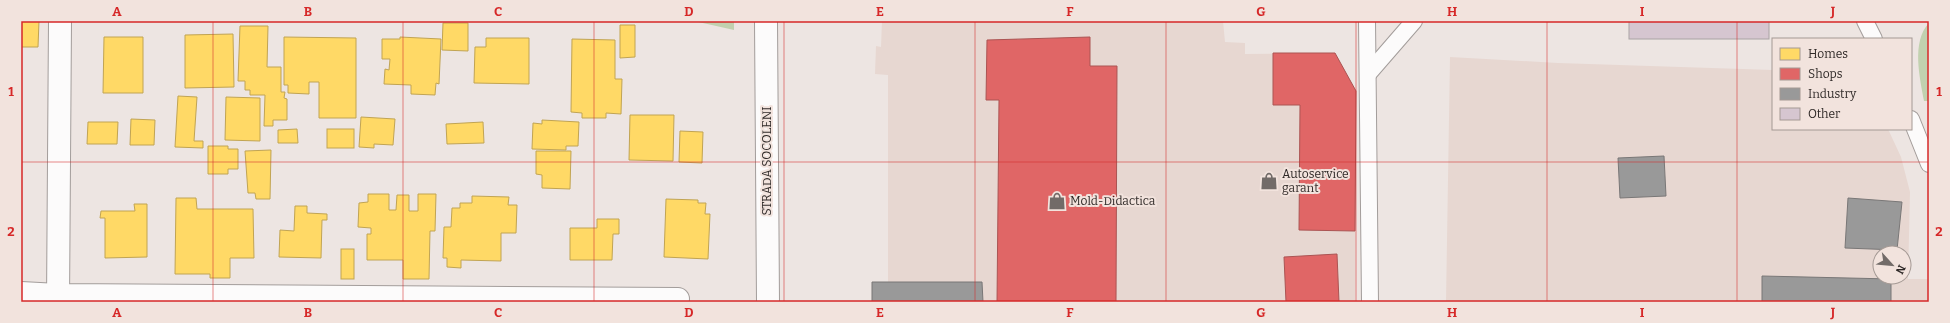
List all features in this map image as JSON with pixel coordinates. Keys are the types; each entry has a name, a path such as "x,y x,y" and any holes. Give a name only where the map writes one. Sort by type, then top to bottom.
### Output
{"street":[{"path":"58,298 60,21"},
{"name":"STRADA SOCOLENI","path":"766,21 768,302"},
{"path":"21,293 58,298 678,298"}],"lane":[{"path":"1367,21 1370,302"},
{"path":"1368,74 1414,21"},
{"path":"1865,21 1874,38"},
{"path":"1912,120 1925,135 1929,164"}],"shaded area":[{"name":"Mold-Didactica","path":"882,21 1223,21 1225,42 1245,43 1245,54 1335,53 1356,91 1355,302 872,302 872,282 888,282 888,75 875,74 876,46 881,47"},
{"path":"1450,57 1558,63 1772,70 1772,130 1888,130 1901,157 1910,192 1909,245 1872,245 1872,285 1912,285 1912,279 1929,279 1929,302 1446,302"}],"green space":[{"path":"694,21 734,21 734,30"},
{"path":"1929,23 1929,101 1924,101 1919,71 1918,50 1923,31"}],"building: Homes":[{"path":"21,21 39,21 38,47 21,47"},
{"path":"443,23 468,23 468,51 442,50"},
{"path":"620,25 635,25 635,57 620,58"},
{"path":"240,26 268,26 267,67 281,67 281,92 285,92 284,98 287,99 287,120 273,120 273,126 264,126 265,95 250,95 250,90 245,90 245,81 238,81"},
{"path":"233,34 234,87 185,88 185,35"},
{"path":"104,37 143,37 143,93 103,93"},
{"path":"284,37 356,38 356,118 319,118 319,82 309,82 309,94 288,93 288,85 284,85"},
{"path":"400,37 441,39 439,84 436,83 435,95 411,94 411,85 384,84 385,69 389,70 390,59 382,59 382,39 400,39"},
{"path":"486,38 529,38 529,84 474,83 475,47 486,47"},
{"path":"572,39 615,40 615,79 622,79 621,114 606,113 606,118 582,118 582,113 571,112"},
{"path":"178,96 197,97 194,141 203,141 203,148 175,147"},
{"path":"226,97 260,98 260,141 225,140"},
{"path":"630,115 674,115 673,161 629,160"},
{"path":"361,117 395,119 393,145 374,144 374,148 359,147"},
{"path":"131,119 155,120 154,145 130,145"},
{"path":"542,120 579,122 578,146 566,146 566,150 532,149 533,123 542,124"},
{"path":"88,122 118,122 117,144 87,144"},
{"path":"483,122 484,143 447,144 446,124"},
{"path":"297,129 298,143 278,143 278,130"},
{"path":"327,129 354,129 354,148 327,148"},
{"path":"680,131 703,132 702,163 679,162"},
{"path":"208,146 228,146 228,149 238,149 238,169 228,169 228,174 208,174"},
{"path":"271,150 270,199 256,199 255,193 248,193 245,151"},
{"path":"536,151 571,151 570,189 542,188 542,175 536,174"},
{"path":"368,194 389,194 389,210 396,210 397,195 409,195 409,211 418,211 418,194 436,194 435,231 430,231 429,279 403,279 403,260 367,260 367,234 371,234 371,228 358,227 359,203 368,202"},
{"path":"472,196 509,197 508,205 517,205 516,233 501,233 501,261 461,260 461,268 447,267 447,258 443,258 444,227 451,227 452,208 460,208 460,203 472,203"},
{"path":"176,198 196,198 197,209 253,209 254,258 230,258 230,278 210,278 210,274 175,274"},
{"path":"666,199 698,200 698,203 706,203 705,214 710,214 708,259 664,257"},
{"path":"134,204 147,204 147,257 105,258 105,218 100,218 101,211 135,211"},
{"path":"295,206 307,206 307,213 327,214 327,220 322,220 321,258 279,257 280,230 294,231"},
{"path":"597,219 619,219 619,234 613,234 612,260 570,260 570,228 597,228"},
{"path":"341,249 354,249 354,279 341,279"}],"building: Shops":[{"name":"Mold-Didactica","path":"1090,37 1090,66 1117,66 1116,302 997,302 999,100 986,100 987,40"},
{"path":"1273,53 1335,53 1356,91 1355,231 1299,230 1300,105 1273,105"},
{"path":"1337,254 1339,302 1286,302 1284,257"}],"building: Industry":[{"path":"1664,156 1666,196 1620,198 1618,158"},
{"path":"1848,198 1902,202 1898,245 1872,245 1872,249 1845,248"},
{"path":"1762,276 1872,279 1872,285 1891,285 1891,302 1762,302"},
{"path":"872,282 982,282 983,302 872,302"}],"building: Other":[{"path":"1629,21 1769,21 1769,39 1629,39"}],"place":[{"name":"Autoservice garant","path":"1269,181"},
{"name":"Mold-Didactica","path":"1057,201"}]}
